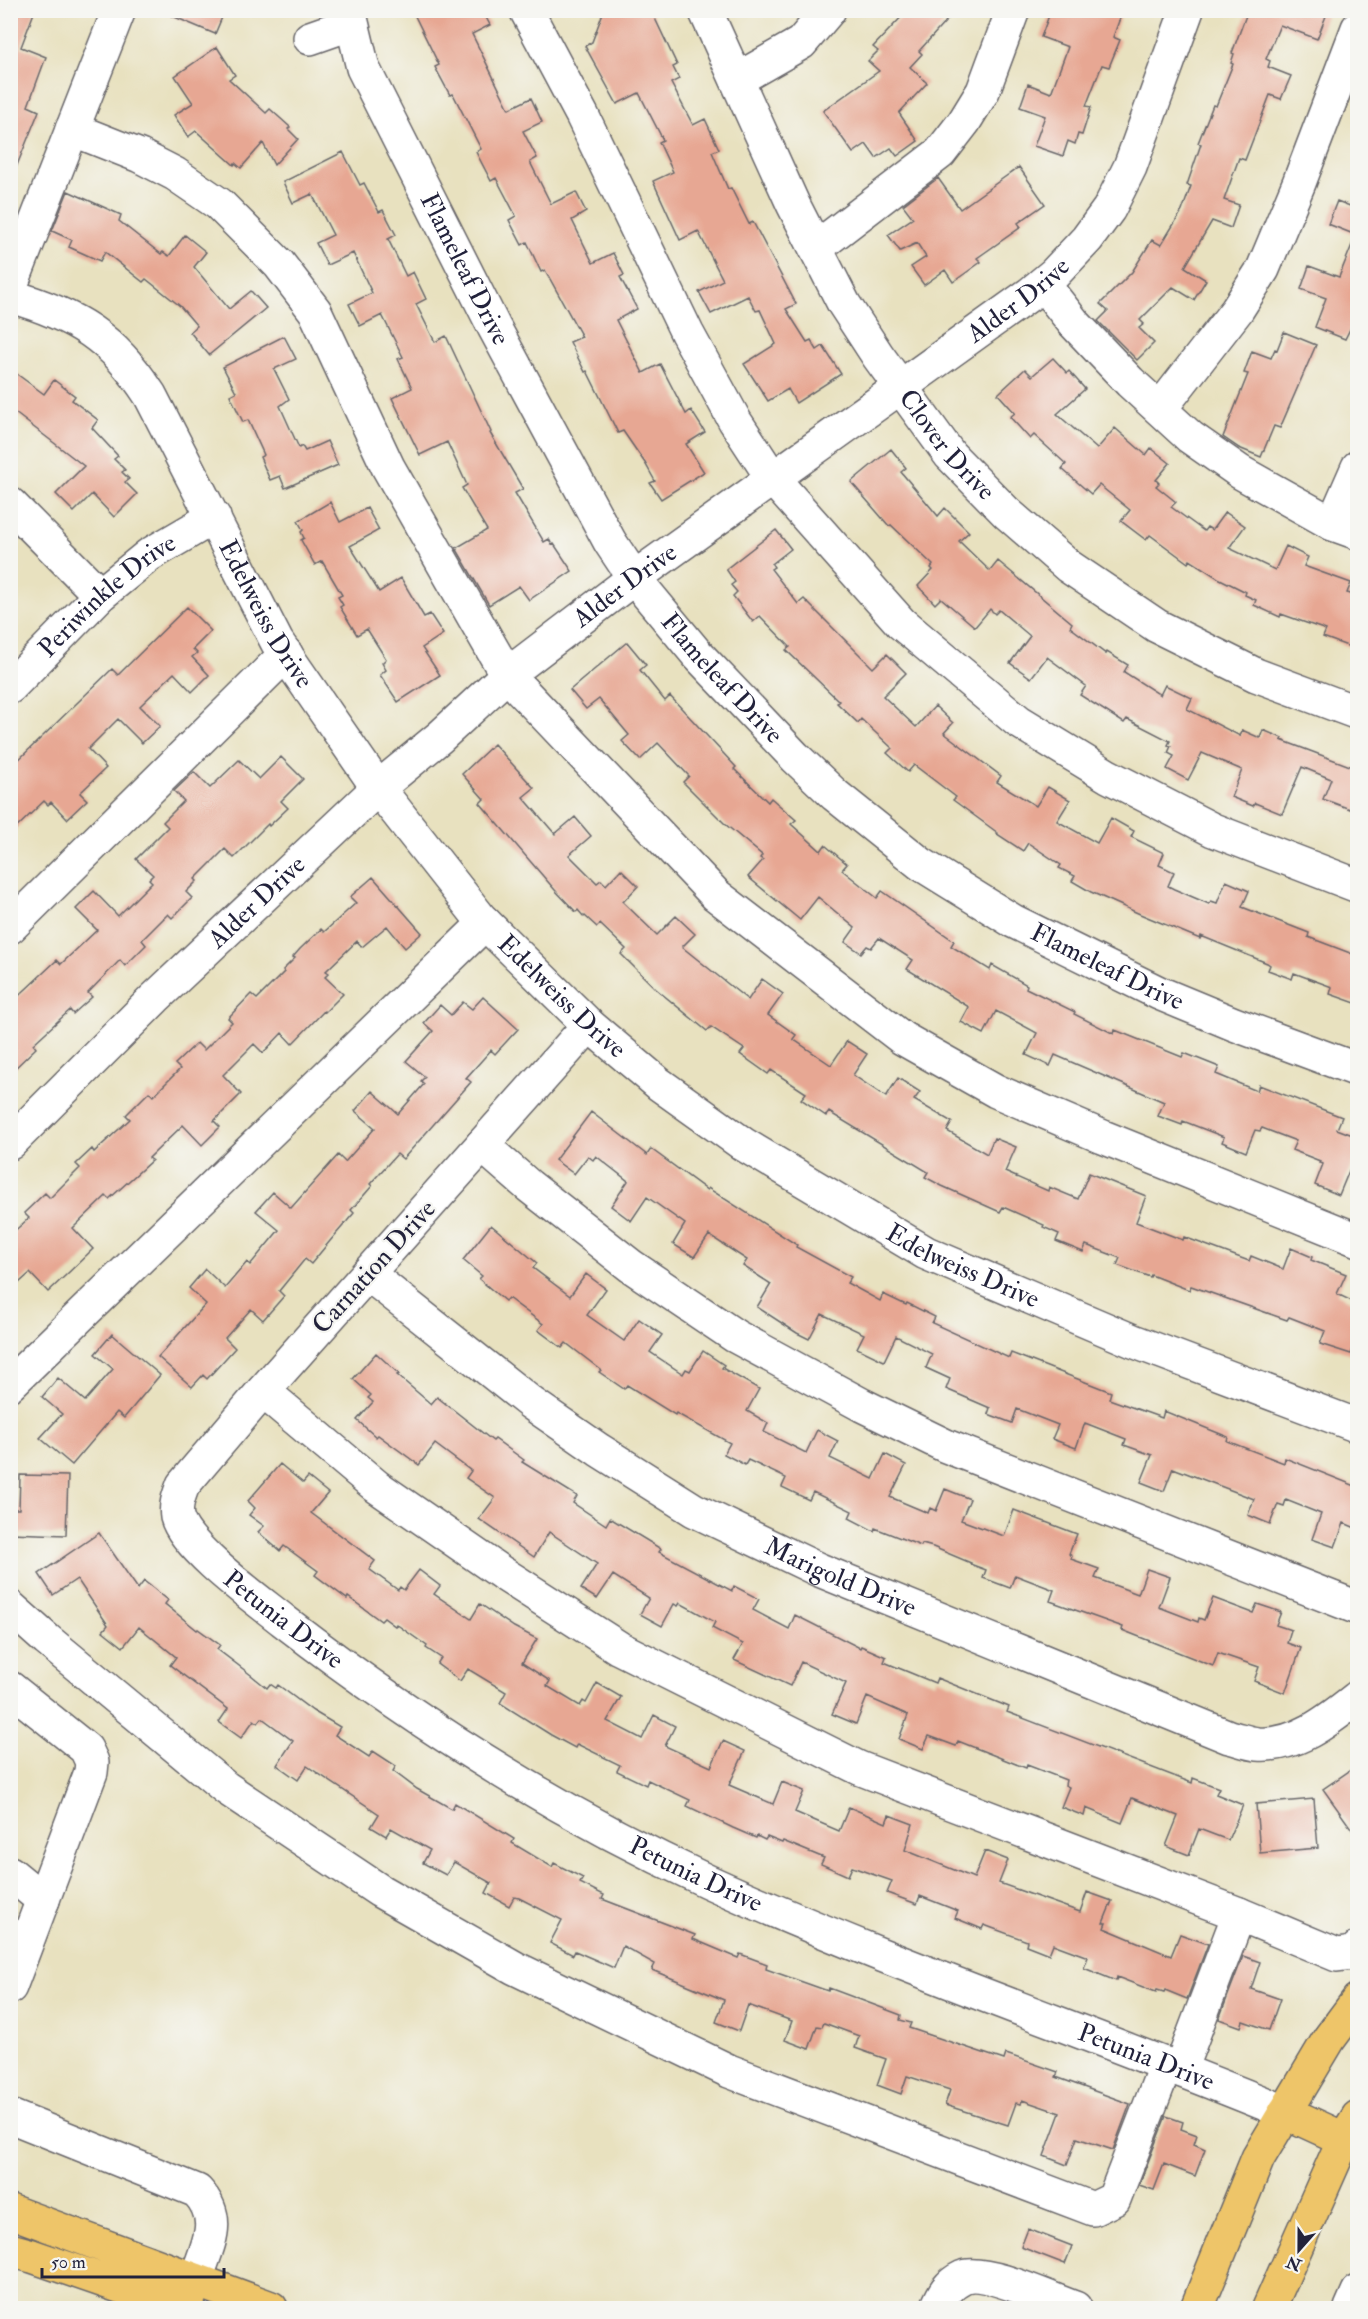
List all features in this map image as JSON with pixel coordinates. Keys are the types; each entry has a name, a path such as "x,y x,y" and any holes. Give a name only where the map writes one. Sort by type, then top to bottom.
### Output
{"main road":[{"path":"1197,2308 1258,2158 1329,2039 1358,2000"},
{"path":"1269,2308 1353,2135 1285,2112"},
{"path":"10,2211 272,2308"},
{"path":"10,2250 52,2262 177,2306 188,2300 195,2280"},
{"path":"10,2266 125,2308"}],"street":[{"path":"10,288 118,10"},
{"path":"526,10 582,115 687,333 735,421 773,479 901,623 1018,721 1108,776 1213,830 1358,886"},
{"name":"Clover Drive","path":"705,10 793,204 844,304 878,356 950,455 1007,513 1068,566 1157,626 1256,675 1358,713"},
{"path":"738,79 801,43 829,10"},
{"path":"816,248 940,153 964,122 983,91 1013,10"},
{"name":"Alder Drive","path":"10,1143 155,998 378,788 440,737 507,675 634,578 1043,285 1087,239 1109,209 1130,167 1187,10"},
{"name":"Flameleaf Drive","path":"310,38 350,17 363,68 494,327 610,542 634,578 698,654 795,758 835,795 921,864 1013,921 1160,993 1234,1024 1358,1070"},
{"path":"1160,409 1237,310 1263,268 1358,28"},
{"path":"72,129 140,156 175,174 219,204 279,264 315,311 388,467 507,675 716,895 902,1038 996,1091 1103,1137 1358,1240"},
{"path":"1043,285 1073,322 1122,373 1190,437 1240,472 1345,529 1358,467"},
{"name":"Edelweiss Drive","path":"10,296 47,307 72,318 117,351 135,372 150,395 277,642 378,788 485,923 589,1025 659,1084 742,1144 926,1253 1133,1341 1358,1426"},
{"path":"10,504 100,595"},
{"name":"Periwinkle Drive","path":"10,687 100,595 148,555 214,517"},
{"path":"10,927 286,654"},
{"path":"10,1384 485,923"},
{"name":"Carnation Drive","path":"178,1519 177,1501 183,1485 263,1391 589,1025"},
{"path":"482,1145 529,1186 631,1266 735,1336 862,1405 946,1446 1358,1608"},
{"name":"Marigold Drive","path":"368,1274 531,1403 599,1450 694,1510 817,1569 1229,1737 1256,1744 1281,1743 1304,1734 1331,1719 1358,1697"},
{"path":"263,1391 376,1486 502,1573 619,1648 860,1768 1239,1914 1338,1955 1353,1953 1358,1948"},
{"name":"Petunia Drive","path":"178,1519 192,1542 241,1587 385,1694 517,1780 635,1845 706,1880 812,1926 1285,2112"},
{"path":"10,1607 226,1788 380,1891 515,1968 729,2071 1093,2209 1114,2199 1239,1914"},
{"path":"10,1688 86,1749 92,1762 91,1772 10,1987"},
{"path":"10,1873 43,1900"},
{"path":"10,2116 197,2191 208,2202 214,2222 195,2280"},
{"path":"937,2308 942,2295 950,2285 965,2276 988,2276 1075,2308"},
{"path":"1351,2308 1358,2292"}],"building":[{"path":"10,10 35,10 21,47 46,57 28,106 39,111 11,180"},
{"path":"158,10 225,10 215,34"},
{"path":"412,10 482,10 490,25 472,34 509,109 531,98 542,122 523,131 537,158 530,162 551,204 576,192 586,212 572,220 593,263 613,253 624,275 620,277 637,309 616,320 643,373 660,364 686,414 691,410 705,432 686,444 704,472 661,499 650,483 655,481 645,463 623,431 618,433 587,371 585,372 570,342 582,337 545,270 541,272 527,242 522,245 509,220 516,216 496,178 491,181 476,152 481,149 453,94 450,95 435,67 439,65"},
{"path":"604,10 651,10 677,65 673,67 679,79 671,83 693,125 705,119 719,149 712,152 728,189 731,188 749,224 753,222 796,304 786,309 807,342 811,340 817,350 823,346 841,374 796,403 788,389 768,401 744,364 776,344 760,310 756,311 748,296 711,314 699,292 723,280 698,231 680,240 653,181 673,172 659,142 663,140 639,93 617,104 585,46 592,42"},
{"path":"908,10 956,10 919,51 922,54 910,67 927,83 899,113 918,141 897,156 891,148 876,158 866,144 853,153 823,111 879,71 868,61 878,51 873,47"},
{"path":"1051,10 1123,10 1113,37 1120,40 1109,67 1102,65 1086,106 1091,107 1082,135 1078,134 1075,144 1068,141 1063,156 1034,146 1045,116 1020,107 1028,84 1051,93 1068,47 1041,37"},
{"path":"1248,10 1312,10 1326,16 1317,39 1280,25 1266,59 1270,61 1268,67 1291,76 1281,99 1270,95 1245,160 1239,158 1224,200 1239,205 1231,228 1212,221 1185,267 1206,280 1194,300 1173,287 1140,320 1144,324 1139,328 1154,343 1137,360 1098,321 1108,311 1100,304 1132,272 1152,240 1161,245 1182,211 1191,186 1187,185 1201,144 1198,143 1233,64 1231,63 1234,54 1232,53"},
{"path":"217,47 235,75 229,79 266,113 270,109 290,127 288,129 298,139 274,165 263,143 241,168 235,163 234,165 196,131 188,137 174,115 193,103 175,76"},
{"path":"343,152 360,185 364,183 379,212 383,210 396,235 388,239 406,276 413,272 426,299 416,304 435,342 446,336 490,433 523,489 515,493 544,542 549,539 552,545 554,544 572,571 529,600 519,586 489,605 456,548 487,530 462,488 467,485 447,442 420,455 392,398 412,388 398,359 403,357 382,315 360,326 349,304 372,293 353,253 327,265 316,243 333,235 312,194 293,203 283,182"},
{"path":"1019,167 1045,204 1018,223 1021,227 977,258 981,262 953,282 945,270 924,285 911,267 926,257 917,243 900,251 888,235 913,218 903,205 938,178 960,209"},
{"path":"68,191 121,215 119,221 161,254 163,252 169,256 185,235 206,252 194,267 229,309 251,291 266,308 209,355 190,332 197,326 180,306 146,279 143,282 105,252 100,261 69,247 72,240 52,231"},
{"path":"1337,201 1358,209 1358,313 1345,339 1315,327 1326,298 1301,289 1309,266 1339,277 1356,235 1328,224"},
{"path":"1284,332 1316,345 1280,428 1274,426 1261,457 1239,448 1223,437 1248,374 1244,373 1252,351 1271,358"},
{"path":"284,336 296,359 274,369 289,399 280,406 299,448 302,446 305,451 327,441 338,465 285,488 280,476 270,480 260,457 264,455 248,420 243,422 230,395 236,392 223,367"},
{"path":"1053,358 1085,389 1057,414 1097,449 1115,428 1146,455 1151,448 1170,463 1156,480 1159,483 1156,486 1176,502 1171,507 1204,531 1207,527 1212,530 1225,512 1245,526 1229,548 1275,570 1286,546 1308,557 1304,566 1351,583 1347,593 1358,596 1358,650 1323,637 1326,630 1281,614 1280,617 1254,605 1256,600 1245,595 1246,592 1190,560 1188,563 1150,535 1146,540 1121,521 1130,510 1099,485 1091,494 1062,469 1066,464 1034,435 1030,439 1010,417 1015,413 998,394 1025,369 1032,376"},
{"path":"10,369 44,394 54,380 75,396 72,400 98,420 92,428 118,456 114,459 125,470 122,472 129,479 125,482 137,494 114,517 92,494 74,512 56,494 84,466 10,409"},
{"path":"891,449 906,468 901,472 938,516 945,508 969,532 959,541 990,571 998,561 1072,623 1070,627 1106,654 1107,652 1128,665 1124,672 1160,695 1165,685 1192,698 1187,709 1240,736 1242,730 1260,738 1263,730 1282,738 1281,740 1358,769 1358,812 1323,799 1331,779 1302,767 1282,814 1255,803 1253,806 1231,797 1242,770 1202,753 1188,780 1167,769 1174,756 1168,753 1171,746 1168,745 1170,741 1127,719 1124,723 1080,695 1086,686 1047,657 1031,678 1010,663 1030,636 999,610 995,614 990,609 975,627 941,598 935,604 918,586 933,570 931,568 933,565 891,525 889,526 851,482"},
{"path":"330,502 340,522 367,508 379,530 350,546 379,592 401,578 424,617 430,614 443,634 422,648 440,675 398,702 380,675 386,670 382,663 386,659 367,629 357,635 340,607 343,605 338,597 342,595 322,561 315,565 301,540 304,538 301,532 303,530 298,521"},
{"path":"776,530 791,549 772,564 774,567 771,569 798,604 804,599 873,668 887,654 906,673 883,696 916,727 935,706 953,723 944,733 1001,776 997,782 1036,806 1048,787 1070,800 1057,821 1097,843 1111,818 1134,831 1131,837 1164,853 1159,865 1174,872 1168,886 1209,904 1211,901 1217,903 1226,881 1249,891 1242,907 1309,933 1308,937 1358,956 1358,1004 1330,994 1332,987 1294,973 1292,979 1268,970 1270,965 1267,963 1201,936 1200,939 1091,892 1072,881 1075,876 1059,868 1061,865 1028,843 1023,851 997,834 953,800 956,797 914,765 908,772 887,753 892,748 861,719 858,723 837,703 839,701 786,650 790,647 760,616 753,622 733,596 737,592 731,585 735,582 726,569"},
{"path":"187,607 211,631 193,649 197,653 192,657 209,675 192,692 174,673 140,706 160,726 142,743 118,719 88,749 106,768 80,793 87,800 67,819 51,802 48,805 44,801 10,834 10,768 112,669 118,675"},
{"path":"627,642 646,665 640,670 665,701 670,696 736,767 734,769 768,802 771,798 796,820 791,824 821,851 825,845 847,864 842,870 877,898 882,891 954,941 951,946 990,970 992,965 1027,985 1026,988 1114,1034 1115,1030 1182,1057 1184,1053 1219,1067 1216,1074 1257,1091 1259,1085 1342,1117 1337,1129 1358,1137 1358,1149 1339,1195 1315,1185 1323,1164 1292,1150 1296,1141 1262,1128 1260,1131 1255,1130 1246,1152 1222,1142 1224,1137 1183,1121 1182,1125 1158,1116 1164,1102 1055,1055 1050,1066 1026,1055 1037,1033 996,1011 984,1034 961,1022 969,1007 907,969 913,960 879,938 871,948 867,946 861,953 845,942 855,928 818,897 800,920 748,877 763,860 760,858 762,855 725,824 683,782 689,776 658,743 640,760 622,741 629,735 599,699 586,709 570,690"},
{"path":"494,744 534,788 523,797 555,834 575,817 591,836 569,855 597,883 601,880 606,885 621,869 638,886 623,902 657,935 676,916 695,934 682,947 748,1000 762,979 783,994 768,1015 796,1035 793,1039 831,1065 847,1041 867,1054 853,1075 886,1097 898,1078 920,1092 914,1100 952,1122 947,1131 987,1154 994,1138 1016,1147 1005,1172 1048,1191 1049,1187 1078,1199 1089,1173 1146,1196 1136,1222 1183,1240 1184,1237 1249,1261 1251,1256 1283,1269 1291,1248 1312,1257 1311,1260 1346,1274 1337,1294 1358,1304 1358,1337 1351,1354 1320,1344 1325,1331 1289,1317 1287,1320 1191,1286 1189,1290 1151,1275 1150,1277 1117,1265 1120,1258 1086,1245 1083,1252 1056,1241 1059,1234 1043,1227 1044,1225 1003,1207 1000,1212 942,1186 925,1177 928,1172 829,1112 826,1116 801,1099 806,1093 771,1070 768,1074 740,1054 744,1049 711,1027 707,1031 656,989 621,954 626,949 600,924 597,927 578,910 576,912 555,890 480,803 484,799 462,774"},
{"path":"281,757 303,779 281,801 288,808 269,826 268,824 234,858 225,849 195,879 197,881 186,892 192,898 172,918 168,914 142,940 146,945 125,966 120,960 88,993 92,997 73,1014 70,1010 33,1044 36,1048 10,1073 10,1004 57,960 61,964 97,930 76,909 94,891 118,916 152,882 149,879 153,875 136,859 168,827 163,822 184,801 174,791 194,772 210,788 239,760 259,779"},
{"path":"373,877 422,933 405,948 387,926 362,947 357,941 326,971 329,973 325,977 343,994 325,1012 292,1044 282,1033 263,1053 254,1044 223,1075 241,1094 214,1121 220,1127 202,1145 183,1125 149,1158 152,1160 109,1199 106,1196 73,1228 93,1249 66,1275 48,1292 30,1273 10,1291 10,1235 29,1218 24,1213 45,1193 50,1198 80,1168 76,1164 92,1149 94,1152 130,1119 126,1115 149,1092 153,1096 180,1069 175,1064 197,1043 204,1050 232,1022 228,1018 251,994 257,999 284,972 283,970 300,949 321,929 324,932 356,903 350,897"},
{"path":"483,997 518,1029 495,1054 491,1050 466,1078 471,1082 403,1159 397,1154 370,1184 372,1186 351,1210 354,1213 311,1264 305,1259 279,1291 284,1296 263,1320 251,1309 225,1338 235,1348 207,1379 203,1375 192,1387 158,1357 206,1304 189,1288 205,1269 225,1288 247,1262 250,1265 279,1230 256,1211 273,1192 291,1208 338,1155 345,1162 375,1128 355,1111 372,1091 398,1114 424,1084 421,1081 425,1077 406,1061 433,1031 424,1023 440,1005 451,1015 463,1002 472,1009"},
{"path":"591,1112 647,1155 651,1149 707,1190 708,1188 797,1245 796,1247 851,1277 847,1283 880,1301 883,1294 906,1305 907,1303 935,1317 932,1323 1009,1358 1011,1353 1111,1392 1109,1399 1162,1418 1164,1411 1228,1437 1227,1441 1284,1463 1285,1458 1358,1487 1358,1529 1344,1523 1335,1547 1312,1539 1321,1514 1286,1500 1284,1506 1278,1504 1270,1524 1248,1515 1254,1499 1173,1468 1164,1491 1141,1482 1152,1455 1124,1445 1126,1439 1085,1423 1076,1448 1052,1439 1058,1425 1017,1409 1012,1423 988,1414 990,1408 946,1389 950,1379 926,1368 932,1354 896,1336 884,1361 857,1348 864,1334 822,1314 809,1339 797,1333 757,1307 771,1284 743,1266 747,1260 709,1235 694,1257 673,1244 685,1224 647,1197 631,1221 611,1206 628,1181 596,1156 593,1160 588,1156 574,1174 555,1160"},
{"path":"491,1225 537,1263 533,1268 570,1296 586,1274 606,1289 587,1315 624,1341 639,1319 662,1335 650,1352 683,1374 686,1369 690,1371 703,1351 724,1365 722,1368 759,1389 747,1411 768,1423 764,1432 806,1453 817,1430 838,1441 830,1458 873,1479 885,1454 906,1465 890,1497 928,1513 930,1508 936,1511 945,1489 970,1499 961,1520 1004,1536 1014,1510 1077,1534 1069,1554 1072,1556 1071,1559 1099,1569 1095,1578 1138,1594 1147,1569 1170,1577 1159,1607 1198,1622 1199,1618 1204,1620 1213,1598 1253,1613 1257,1604 1281,1612 1276,1625 1291,1630 1287,1643 1301,1648 1285,1693 1254,1681 1259,1667 1218,1653 1213,1666 1122,1630 1123,1627 1050,1601 1054,1590 1015,1575 1010,1588 983,1578 986,1570 933,1547 922,1544 921,1546 875,1528 874,1531 849,1518 852,1511 813,1492 809,1500 782,1487 786,1478 748,1460 745,1465 724,1454 730,1443 676,1413 675,1415 627,1385 624,1389 599,1372 601,1370 566,1343 562,1348 538,1330 543,1324 508,1298 505,1301 479,1279 482,1276 463,1260"},
{"path":"112,1334 160,1375 124,1418 117,1412 72,1465 40,1438 62,1414 42,1397 58,1378 85,1401 113,1369 95,1354"},
{"path":"376,1353 399,1374 397,1375 431,1404 437,1397 493,1441 495,1439 524,1460 522,1462 577,1496 573,1503 606,1525 610,1518 661,1549 659,1552 732,1591 734,1586 759,1599 753,1610 789,1629 795,1615 860,1648 861,1646 886,1657 884,1662 935,1683 937,1678 1009,1707 1007,1712 1192,1783 1193,1778 1219,1788 1216,1794 1243,1805 1228,1840 1199,1829 1189,1855 1166,1846 1178,1816 1132,1798 1122,1823 1086,1808 1084,1816 1061,1807 1069,1787 1065,1785 1066,1780 1027,1765 1026,1768 958,1741 956,1746 929,1736 923,1749 899,1739 908,1715 867,1697 856,1724 832,1714 846,1683 801,1662 790,1686 734,1660 743,1644 712,1628 715,1622 680,1603 678,1606 674,1604 662,1626 640,1614 649,1598 613,1575 597,1599 581,1589 597,1564 549,1532 534,1557 479,1519 495,1498 466,1478 471,1471 435,1444 419,1465 378,1435 376,1437 357,1420 373,1402 368,1398 371,1395 353,1379"},
{"path":"280,1464 303,1483 308,1477 328,1493 311,1513 375,1561 369,1569 398,1590 400,1587 404,1590 419,1570 440,1586 434,1594 471,1619 480,1604 514,1627 537,1639 522,1663 550,1681 547,1686 580,1706 583,1701 586,1703 597,1683 621,1697 607,1721 642,1739 654,1715 675,1726 665,1746 711,1767 723,1741 745,1751 729,1785 773,1804 782,1782 804,1791 795,1812 839,1831 849,1807 886,1823 889,1815 913,1824 905,1850 974,1878 985,1851 1008,1860 999,1883 1080,1912 1087,1892 1112,1901 1103,1923 1106,1923 1104,1928 1171,1956 1180,1934 1208,1944 1187,1999 1165,1990 1156,1992 1117,1977 1116,1981 1084,1968 1088,1957 1053,1944 1049,1954 1026,1945 1027,1941 984,1925 982,1929 955,1918 958,1911 920,1896 917,1904 887,1893 892,1881 852,1867 848,1876 821,1864 824,1858 783,1841 782,1843 767,1837 765,1840 757,1836 756,1838 687,1806 690,1800 648,1780 646,1785 617,1771 620,1765 577,1744 575,1748 551,1735 500,1703 506,1692 468,1669 460,1681 437,1664 441,1658 426,1648 427,1646 396,1624 395,1626 384,1618 381,1621 348,1597 347,1599 315,1575 318,1571 284,1546 280,1551 258,1532 264,1526 249,1515 255,1508 248,1501"},
{"path":"20,1475 68,1476 66,1535 10,1533 10,1509 19,1509"},
{"path":"99,1533 138,1589 144,1581 168,1600 165,1604 220,1645 217,1649 267,1688 270,1684 276,1688 278,1685 313,1711 340,1727 335,1735 369,1757 373,1751 396,1766 393,1771 417,1789 452,1809 455,1803 514,1839 512,1843 552,1867 554,1863 583,1878 580,1883 604,1895 602,1899 695,1935 693,1939 738,1958 740,1954 767,1964 766,1969 828,1991 829,1988 901,2015 900,2020 911,2023 909,2028 1004,2060 1006,2054 1058,2072 1056,2077 1130,2104 1113,2150 1077,2138 1067,2165 1044,2156 1060,2113 1022,2100 1021,2104 1016,2103 1008,2125 945,2105 950,2090 907,2076 901,2094 877,2085 886,2059 855,2048 859,2036 824,2023 822,2027 817,2026 809,2049 785,2040 792,2021 748,2005 739,2031 716,2022 724,2000 652,1970 655,1964 623,1946 614,1968 575,1951 573,1955 550,1943 562,1920 519,1898 514,1897 509,1906 486,1893 491,1883 454,1862 446,1875 423,1863 430,1850 391,1828 386,1836 371,1827 379,1814 307,1766 298,1780 277,1765 293,1741 262,1718 258,1723 254,1720 241,1738 219,1722 228,1709 170,1665 176,1657 139,1627 123,1647 103,1631 108,1625 77,1579 53,1595 39,1574"},
{"path":"1358,1765 1358,1838 1323,1789"},
{"path":"1314,1799 1318,1848 1260,1853 1256,1804"},
{"path":"1243,1956 1260,1962 1251,1989 1280,1999 1269,2030 1243,2021 1241,2027 1219,2019"},
{"path":"1166,2116 1183,2122 1181,2129 1197,2135 1194,2144 1205,2149 1195,2176 1164,2164 1154,2190 1139,2185"},
{"path":"1028,2229 1072,2246 1065,2264 1021,2247"}]}
